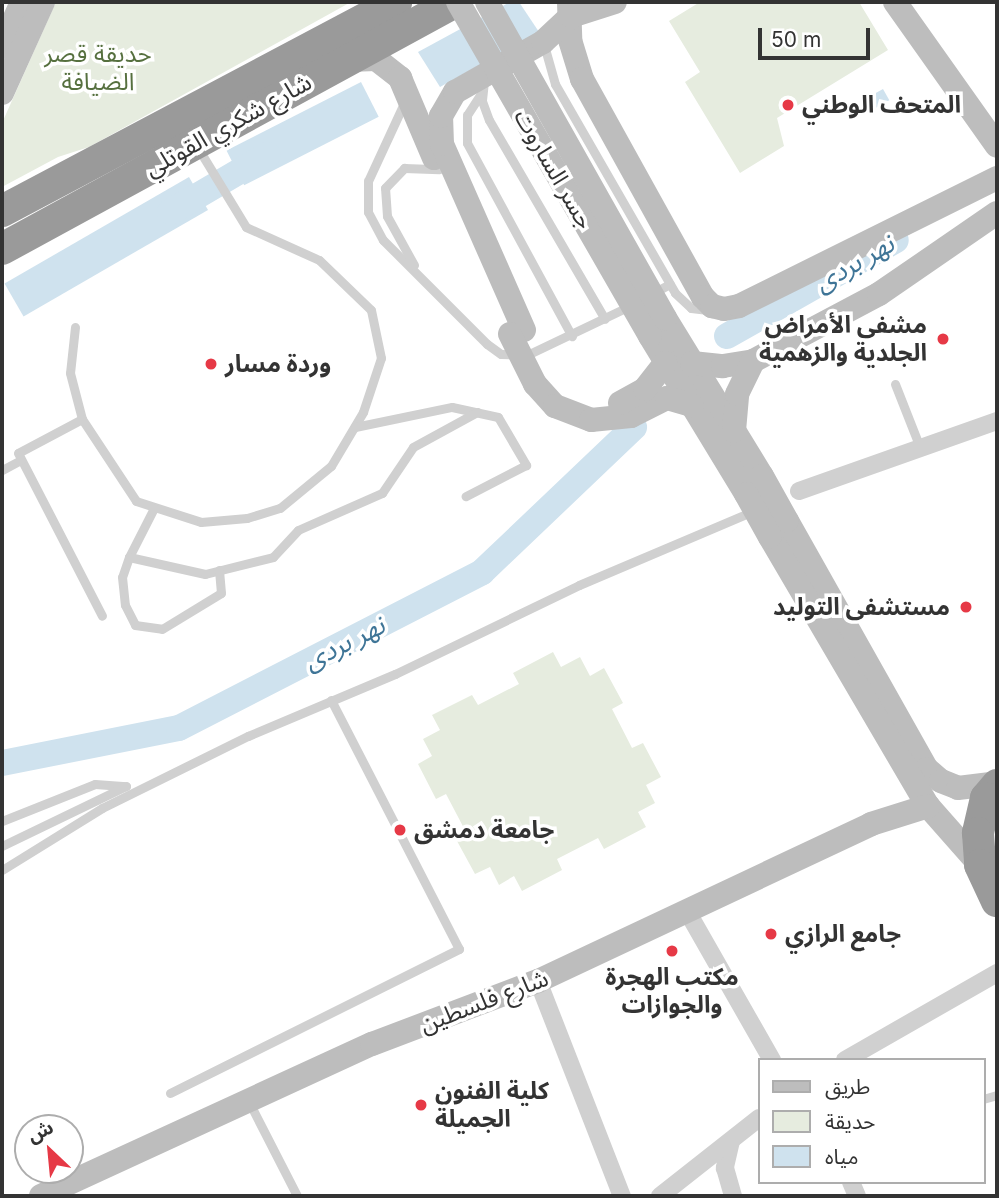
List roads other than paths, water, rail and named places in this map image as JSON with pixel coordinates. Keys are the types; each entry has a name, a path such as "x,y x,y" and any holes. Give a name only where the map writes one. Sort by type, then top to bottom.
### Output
{"highway":[{"name":"شارع شكري القوتلي","path":"2,249 202,154 345,61 457,2"},
{"name":"شارع شكري القوتلي","path":"2,211 383,6"},
{"path":"997,784 979,817 980,864 997,901"}],"main road":[{"name":"جسر الساروت","path":"457,2 657,327"},
{"name":"جسر الساروت","path":"487,2 657,327"},
{"path":"517,332 440,135 441,116 449,100 484,84 544,42 570,9 615,2"},
{"path":"895,2 997,146"},
{"path":"2,47 25,3"},
{"path":"2,93 25,3"},
{"path":"570,9 570,40 582,79 703,297 724,309 997,178"},
{"path":"345,61 376,59 390,67 407,92 439,169 555,407 591,420 631,416 667,398 692,405"},
{"path":"2,197 49,186"},
{"path":"692,362 723,366 753,361 879,294 997,213"},
{"path":"657,327 692,362 734,431 754,485"},
{"path":"657,327 665,363 692,405 754,485 928,806 980,864"},
{"path":"734,431 737,394 753,361"},
{"path":"540,380 583,404 616,405 645,390 665,363"},
{"path":"779,529 927,769 941,782 958,788 997,784"},
{"name":"شارع فلسطين","path":"41,1196 372,1044 538,981 871,824 928,806"}],"street":[{"path":"799,491 997,421"},
{"path":"687,911 771,1058"},
{"path":"848,1058 997,973"},
{"path":"538,981 622,1196"},
{"path":"660,1196 758,1119"},
{"path":"731,1141 725,1168 731,1196"}],"lane":[{"path":"544,42 555,84 670,285 691,308 724,309"},
{"path":"484,84 489,120 605,320"},
{"path":"484,84 467,115 467,143 572,336"},
{"path":"407,92 374,166 367,197 374,227 383,240 416,270 486,344 501,354 527,355 605,320 670,285"},
{"path":"75,327 70,373 82,419 136,501 201,522 247,518 280,508 331,466 355,427 381,358 371,310 319,260 246,227 202,154"},
{"path":"416,270 387,216 385,188 404,168 439,169"},
{"path":"895,384 921,450"},
{"path":"355,427 452,407 498,417 526,466 466,496"},
{"path":"129,558 205,574 273,557 298,530 382,493 414,447 477,412"},
{"path":"82,419 18,453 102,616"},
{"path":"2,470 21,460"},
{"path":"2,870 103,808 331,700 395,674 579,585 799,491"},
{"path":"154,508 122,577 125,605 135,625 162,629 221,593 219,570"},
{"path":"170,1093 459,949 331,700"},
{"path":"2,821 94,784 126,786 2,846"},
{"path":"248,1101 297,1196"}],"water":[{"path":"510,2 519,2 539,32 440,87 418,52"},
{"path":"361,82 379,117 244,185 226,151"},
{"path":"883,89 889,100 866,113 859,102"},
{"path":"189,177 208,210 24,316 5,284"}],"waterway":[{"name":"نهر بردى","path":"170,212 267,155"},
{"name":"نهر بردى","path":"727,336 896,240"},
{"name":"نهر بردى","path":"2,763 179,728 482,572 634,427"}],"place":[{"name":"المتحف الوطني","path":"788,105"},
{"name":"مشفى الأمراض الجلدية والزهمية","path":"943,339"},
{"name":"وردة مسار","path":"211,364"},
{"name":"مستشفى التوليد","path":"966,607"},
{"name":"جامعة دمشق","path":"400,830"},
{"name":"جامع الرازي","path":"771,934"},
{"name":"مكتب الهجرة والجوازات","path":"672,951"},
{"name":"كلية الفنون الجميلة","path":"421,1105"}],"park label":[{"name":"حديقة قصر الضيافة","path":"98,68"}]}
